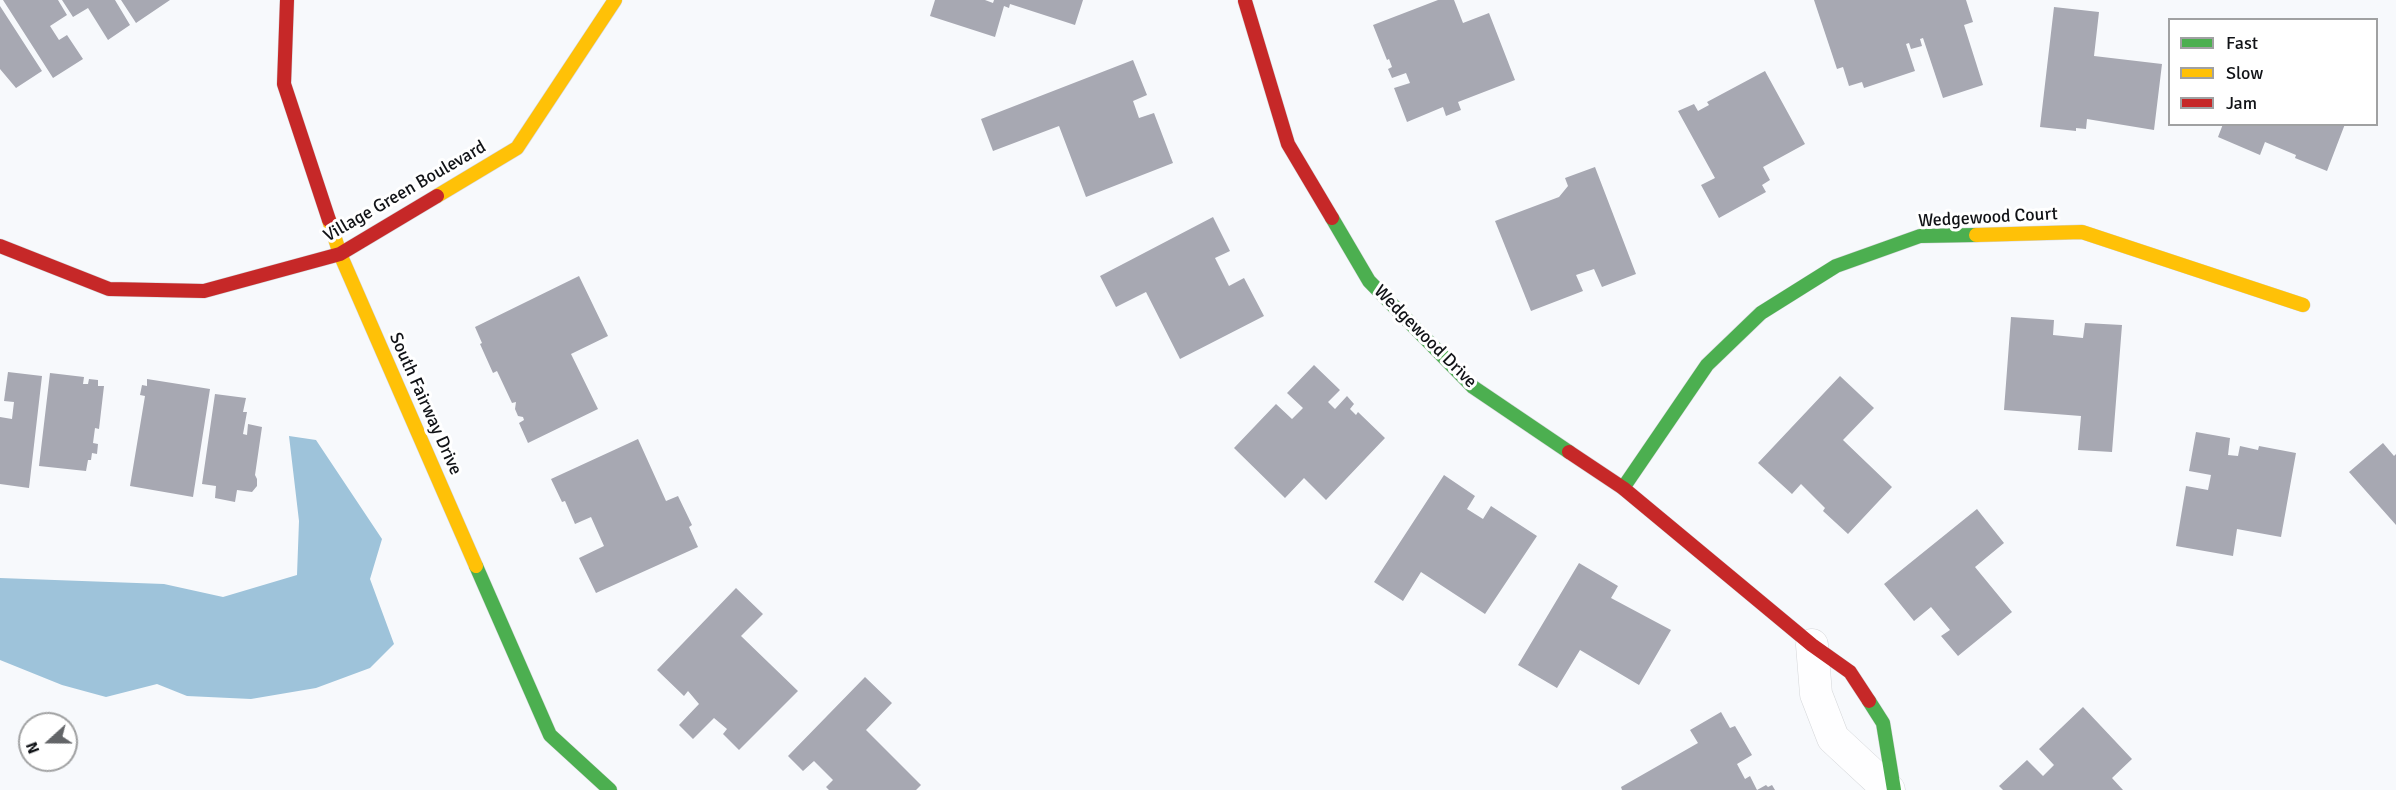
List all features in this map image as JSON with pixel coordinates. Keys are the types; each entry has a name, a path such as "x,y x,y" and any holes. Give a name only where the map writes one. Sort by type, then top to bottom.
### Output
{"street":[{"name":"South Fairway Drive","path":"287,0 284,84 340,255 550,735 610,790"},
{"name":"Village Green Boulevard","path":"0,246 109,289 204,291 340,255 518,148 615,0"},
{"name":"Wedgewood Drive","path":"1245,1 1288,144 1369,280 1473,387 1623,489 1812,645 1850,672 1883,723 1894,790"},
{"name":"Wedgewood Court","path":"1623,489 1707,365 1761,314 1836,266 1920,236 2082,232 2303,305"},
{"path":"1812,645 1816,693 1833,738 1889,790"}],"water":[{"path":"289,436 316,440 382,539 370,579 394,644 370,668 316,688 251,699 187,696 157,684 106,697 62,685 0,660 0,578 164,584 223,597 297,575 299,521"}],"building":[{"path":"3,0 58,0 67,15 50,26 59,40 67,35 83,59 53,78"},
{"path":"62,0 115,0 130,25 108,40 88,8 73,17"},
{"path":"121,0 170,0 136,23"},
{"path":"935,0 985,0 993,3 994,0 1083,0 1075,25 1010,4 1009,8 1004,6 995,37 930,16"},
{"path":"1438,0 1454,0 1463,23 1489,13 1515,80 1458,102 1461,110 1446,116 1443,107 1407,122 1394,88 1410,83 1406,73 1392,78 1388,69 1392,67 1373,25"},
{"path":"1814,0 1966,0 1973,22 1964,25 1983,85 1943,98 1923,38 1920,39 1922,46 1911,49 1909,43 1906,44 1915,71 1864,88 1862,82 1849,86 1843,67 1837,69"},
{"path":"0,6 42,71 16,88 0,69"},
{"path":"2054,7 2099,12 2094,56 2162,64 2154,130 2087,119 2086,129 2076,128 2076,131 2040,127"},
{"path":"1133,60 1147,95 1133,101 1139,118 1154,113 1173,163 1086,197 1059,126 993,151 981,119"},
{"path":"1765,71 1805,144 1763,167 1770,180 1762,185 1766,192 1719,218 1701,185 1715,178 1678,111 1694,104 1698,111 1709,105 1707,102"},
{"path":"2222,126 2344,126 2327,171 2265,142 2260,155 2218,137"},
{"path":"1595,167 1636,274 1602,287 1594,269 1576,275 1583,291 1531,311 1495,221 1559,197 1568,186 1565,178"},
{"path":"1213,217 1230,251 1215,258 1229,286 1244,278 1264,316 1180,359 1146,292 1116,307 1100,276"},
{"path":"579,276 608,336 571,354 598,409 528,443 519,423 524,420 523,417 518,416 515,409 516,402 512,403 497,371 493,373 475,327"},
{"path":"2011,317 2054,320 2053,335 2083,338 2085,323 2122,325 2112,452 2078,450 2081,416 2004,410"},
{"path":"1314,365 1340,390 1328,402 1335,409 1347,396 1354,404 1350,409 1356,415 1358,412 1385,438 1326,500 1304,478 1285,498 1234,448 1276,404 1292,419 1303,408 1287,393"},
{"path":"8,372 42,376 29,488 0,484 0,417 12,419 14,402 4,401"},
{"path":"50,373 84,377 83,384 88,384 89,379 98,380 98,386 104,386 99,429 95,428 93,443 98,444 97,454 92,453 86,471 39,466"},
{"path":"1840,376 1874,408 1843,440 1892,487 1848,534 1823,511 1825,508 1801,484 1792,494 1758,463"},
{"path":"147,379 210,389 193,497 130,486 145,396 140,395 142,385 147,386"},
{"path":"215,394 246,398 243,412 247,412 243,434 247,435 248,424 262,427 255,475 257,486 252,492 237,490 235,502 215,498 216,486 202,484"},
{"path":"2196,432 2230,438 2228,455 2238,456 2240,446 2258,450 2259,446 2296,453 2281,537 2237,529 2233,556 2176,546 2186,486 2208,490 2211,475 2189,471"},
{"path":"638,439 666,501 678,496 692,525 689,527 698,547 596,593 579,558 604,546 591,517 575,524 565,501 562,502 551,479"},
{"path":"2383,443 2394,456 2396,454 2396,525 2349,472"},
{"path":"1444,475 1475,496 1467,509 1483,519 1491,506 1537,536 1485,614 1421,572 1403,601 1374,582"},
{"path":"1977,509 2004,543 1975,567 2012,612 1958,656 1941,636 1950,630 1931,607 1914,621 1884,584"},
{"path":"1579,563 1618,586 1611,598 1671,630 1639,685 1580,650 1557,688 1518,665"},
{"path":"736,588 763,614 741,636 798,691 739,750 723,734 727,729 714,718 693,739 679,725 699,704 688,691 684,696 657,670"},
{"path":"865,677 892,703 866,730 921,785 916,790 829,790 826,787 833,780 814,761 803,771 788,756"},
{"path":"2083,707 2132,759 2112,778 2123,790 2003,790 1999,786 2027,760 2043,776 2054,765 2039,749"},
{"path":"1721,712 1730,728 1735,726 1752,755 1737,764 1745,779 1750,776 1757,790 1622,790 1621,787 1698,743 1690,730"},
{"path":"1766,785 1768,787 1772,785 1775,790 1757,790"}],"traffic: fast":[{"path":"1332,218 1369,281 1473,387 1569,452"},
{"path":"1623,488 1707,365 1761,313 1836,266 1920,236 1976,235"},
{"path":"476,566 550,735 610,790"},
{"path":"1869,701 1883,723 1894,790"}],"traffic: slow":[{"path":"437,196 517,148 615,0"},
{"path":"329,220 340,254 476,566"},
{"path":"1976,235 2082,232 2303,305"}],"traffic: jam":[{"path":"287,0 284,84 329,220"},
{"path":"1245,1 1288,144 1332,218"},
{"path":"0,246 109,289 204,291 340,254 437,196"},
{"path":"1569,452 1623,488 1812,645 1850,672 1869,701"}]}
